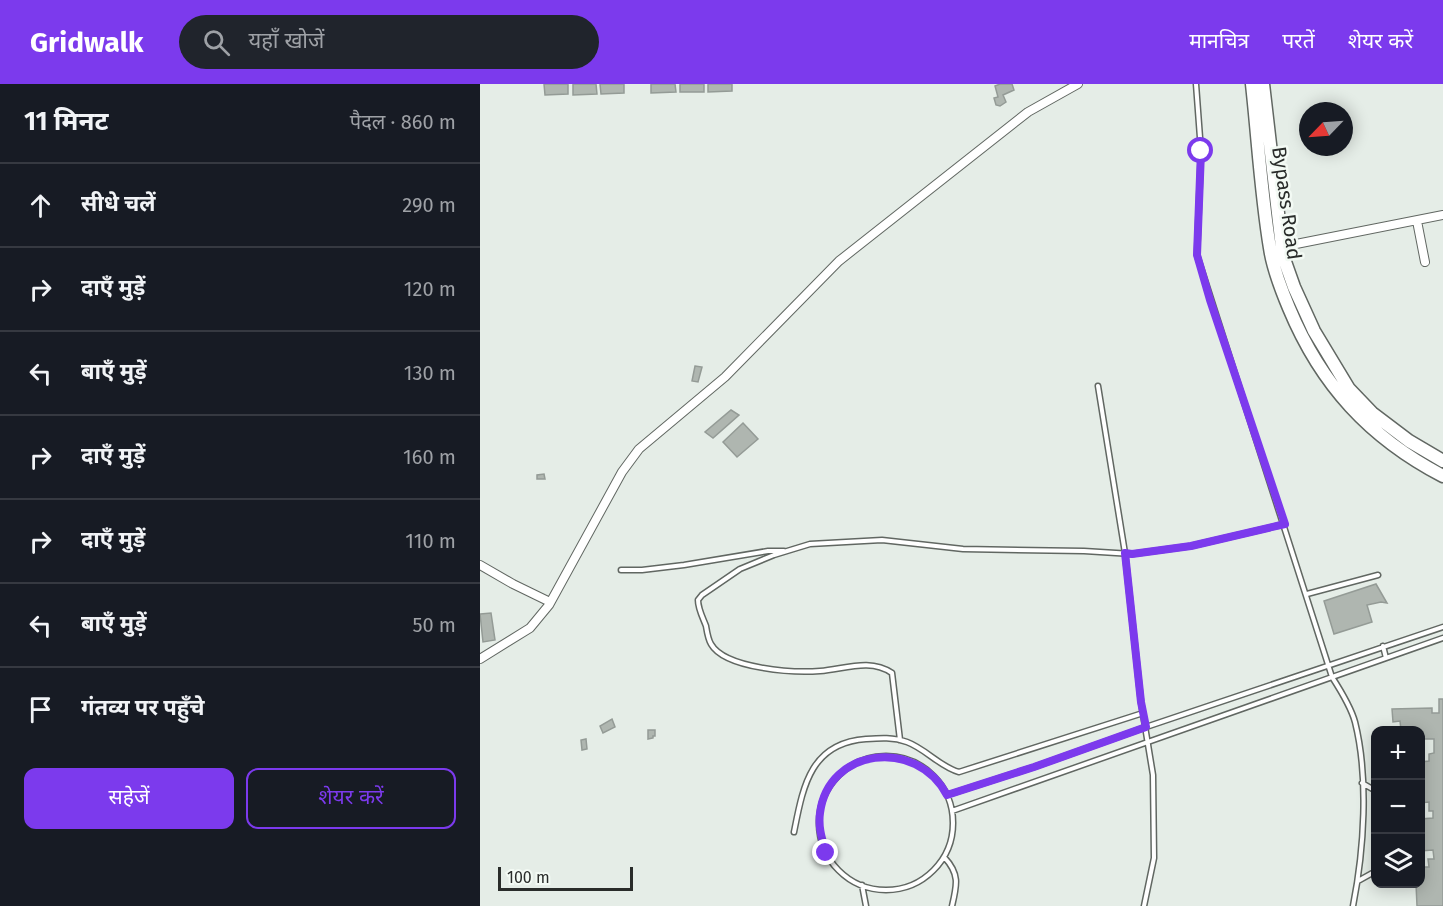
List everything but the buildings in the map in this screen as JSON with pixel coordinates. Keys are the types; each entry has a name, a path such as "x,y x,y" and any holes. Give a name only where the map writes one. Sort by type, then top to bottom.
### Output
{"main road":[{"name":"Bypass Road","path":"1252,84 1270,249 1279,284 1295,323 1315,361 1337,394 1367,425 1392,445 1443,476"},
{"name":"Bypass Road","path":"1263,84 1281,247 1294,287 1314,331 1349,389 1372,412 1400,434 1443,461"}],"street":[{"path":"480,659 530,628 550,602 622,472 639,448 725,377 839,261 1028,112 1077,84"},
{"path":"1281,247 1443,215"},
{"path":"1417,221 1425,262"},
{"path":"480,565 550,602"}],"lane":[{"path":"1196,84 1201,151 1197,255 1285,524 1332,677 1341,690 1354,721 1362,783 1362,827 1358,881 1353,906"},
{"path":"1098,386 1125,553 1143,714 1153,775 1154,858 1144,906"},
{"path":"900,740 892,673 886,668 874,665 820,671 790,671 741,664 711,645 698,600 740,569 810,544 882,540 963,549 1132,554 1191,546 1285,524"},
{"path":"621,570 661,568 768,551 788,551"},
{"path":"1307,594 1378,575"},
{"path":"947,795 1443,627"},
{"path":"952,811 1443,638"},
{"path":"1383,646 1386,658"},
{"path":"794,832 802,792 815,764 840,744 862,739 890,737 909,742 932,755 951,770 959,772 1143,714"},
{"path":"879,756 900,757 918,764 934,776 947,795 952,811 953,832 944,857 935,870 918,883 898,890 876,890 856,883 839,871 826,853 820,833 820,811 827,791 840,774 858,762 879,756"},
{"path":"1362,783 1371,788"},
{"path":"944,857 954,867 956,876 956,890 952,906"},
{"path":"1358,881 1371,874"},
{"path":"862,885 866,906"}],"route":[{"path":"826,853 820,833 820,811 827,791 840,774 858,762 879,756 900,757 918,764 934,776 947,795 1146,727 1141,702 1125,553 1191,546 1285,524 1197,255 1201,151"}]}
